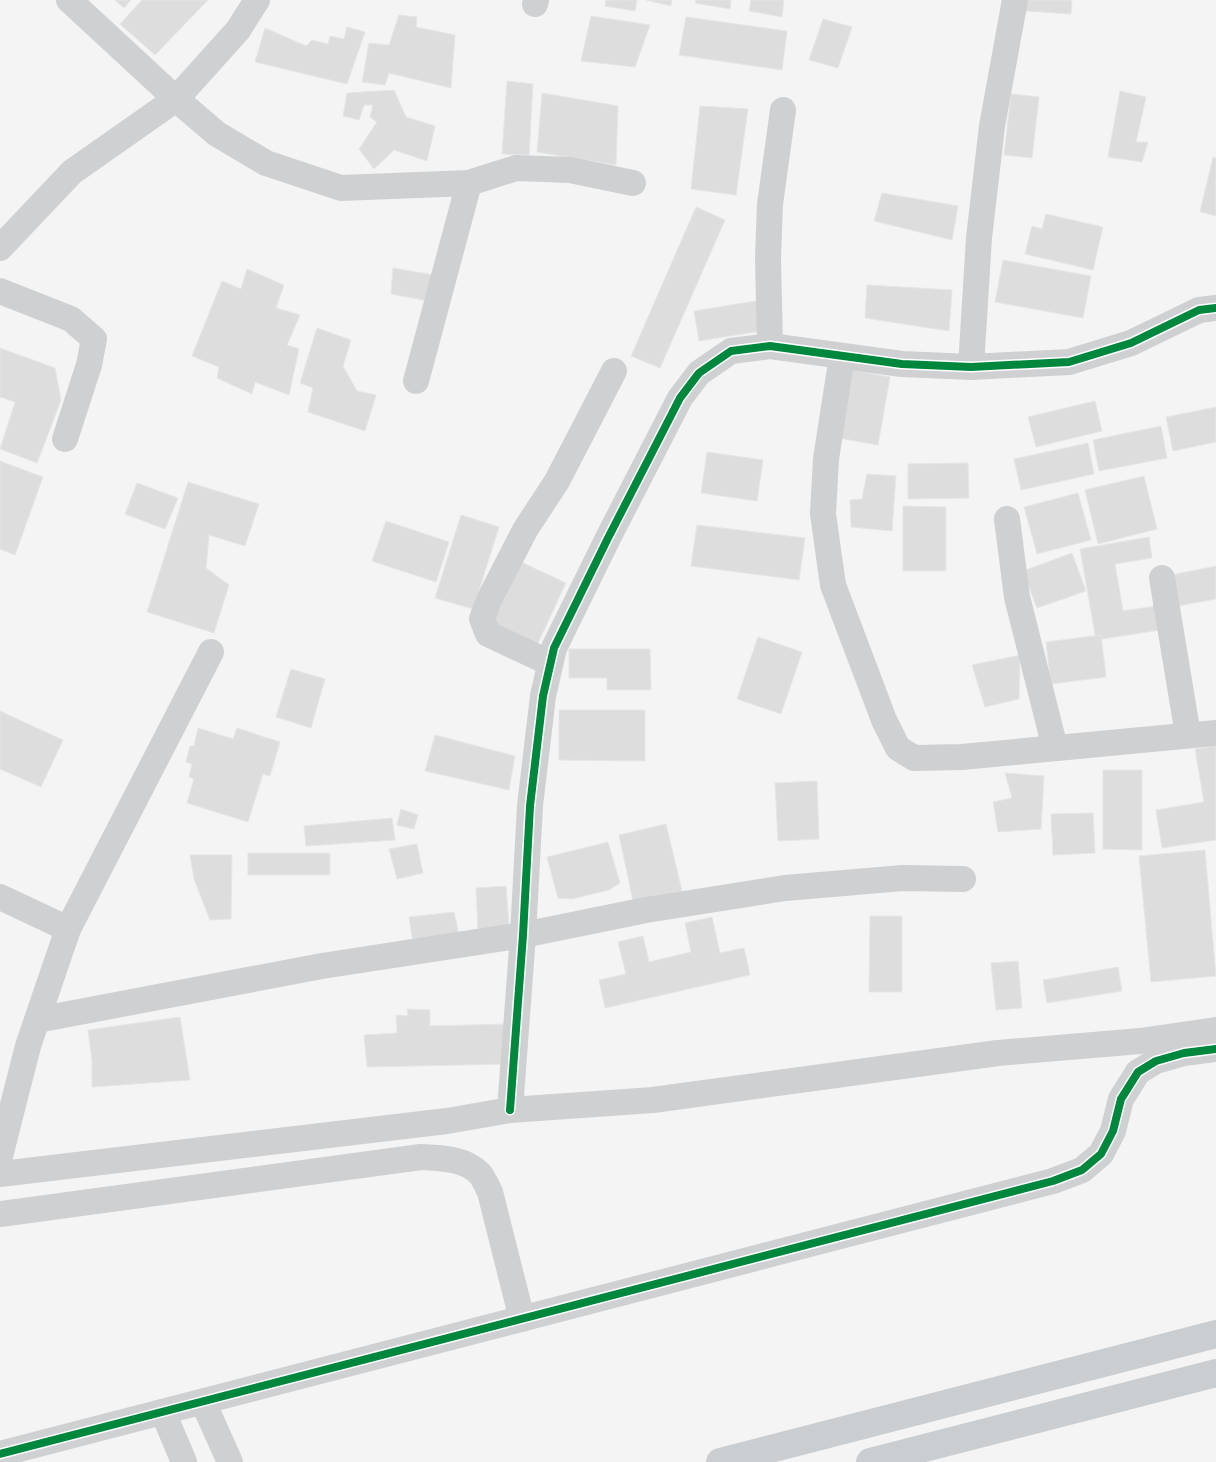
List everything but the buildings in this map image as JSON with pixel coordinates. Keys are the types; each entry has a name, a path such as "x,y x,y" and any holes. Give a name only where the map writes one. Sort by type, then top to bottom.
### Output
{"main road":[{"path":"720,1462 1216,1334"},
{"path":"870,1462 1216,1373"}],"street":[{"path":"69,0 176,99 217,134 266,163 342,188 469,183 516,168 570,170 633,183"},
{"path":"0,248 72,172 176,99 238,30 257,0"},
{"path":"971,367 979,238 992,126 1015,0"},
{"path":"770,346 768,258 770,204 783,110"},
{"path":"416,381 469,183"},
{"path":"0,291 71,319 94,339 65,439"},
{"path":"510,1110 530,806 543,696 550,663 554,648 608,538 680,398 699,373 731,351 770,346 902,364 971,367 1069,362 1131,342 1199,310 1216,308"},
{"path":"842,356 826,459 824,523 833,585 884,720 898,748 914,758 962,757 1216,732"},
{"path":"550,663 488,634 482,619 489,600 525,530 557,481 614,371"},
{"path":"1007,519 1017,597 1055,748"},
{"path":"1162,578 1188,735"},
{"path":"0,1156 28,1046 68,929 210,652"},
{"path":"37,1020 322,966 523,935 646,910 785,888 903,878 964,879"},
{"path":"0,897 68,929"},
{"path":"0,1174 447,1121 510,1110 653,1100 998,1053 1140,1041 1216,1030"},
{"path":"0,1454 1034,1186 1082,1170 1101,1154 1114,1131 1121,1099 1138,1072 1156,1061 1184,1053 1216,1049"},
{"path":"0,1214 421,1156 445,1158 463,1163 480,1174 490,1192 522,1319"},
{"path":"203,1402 230,1462"},
{"path":"163,1412 184,1462"}],"cycle path":[{"path":"510,1110 530,806 543,696 554,648 680,398 699,373 731,351 770,346 902,364 971,367 1069,362 1131,343 1199,310 1216,308"},
{"path":"0,1454 1053,1181 1082,1170 1101,1154 1113,1131 1121,1099 1138,1072 1156,1061 1184,1053 1216,1049"}]}
